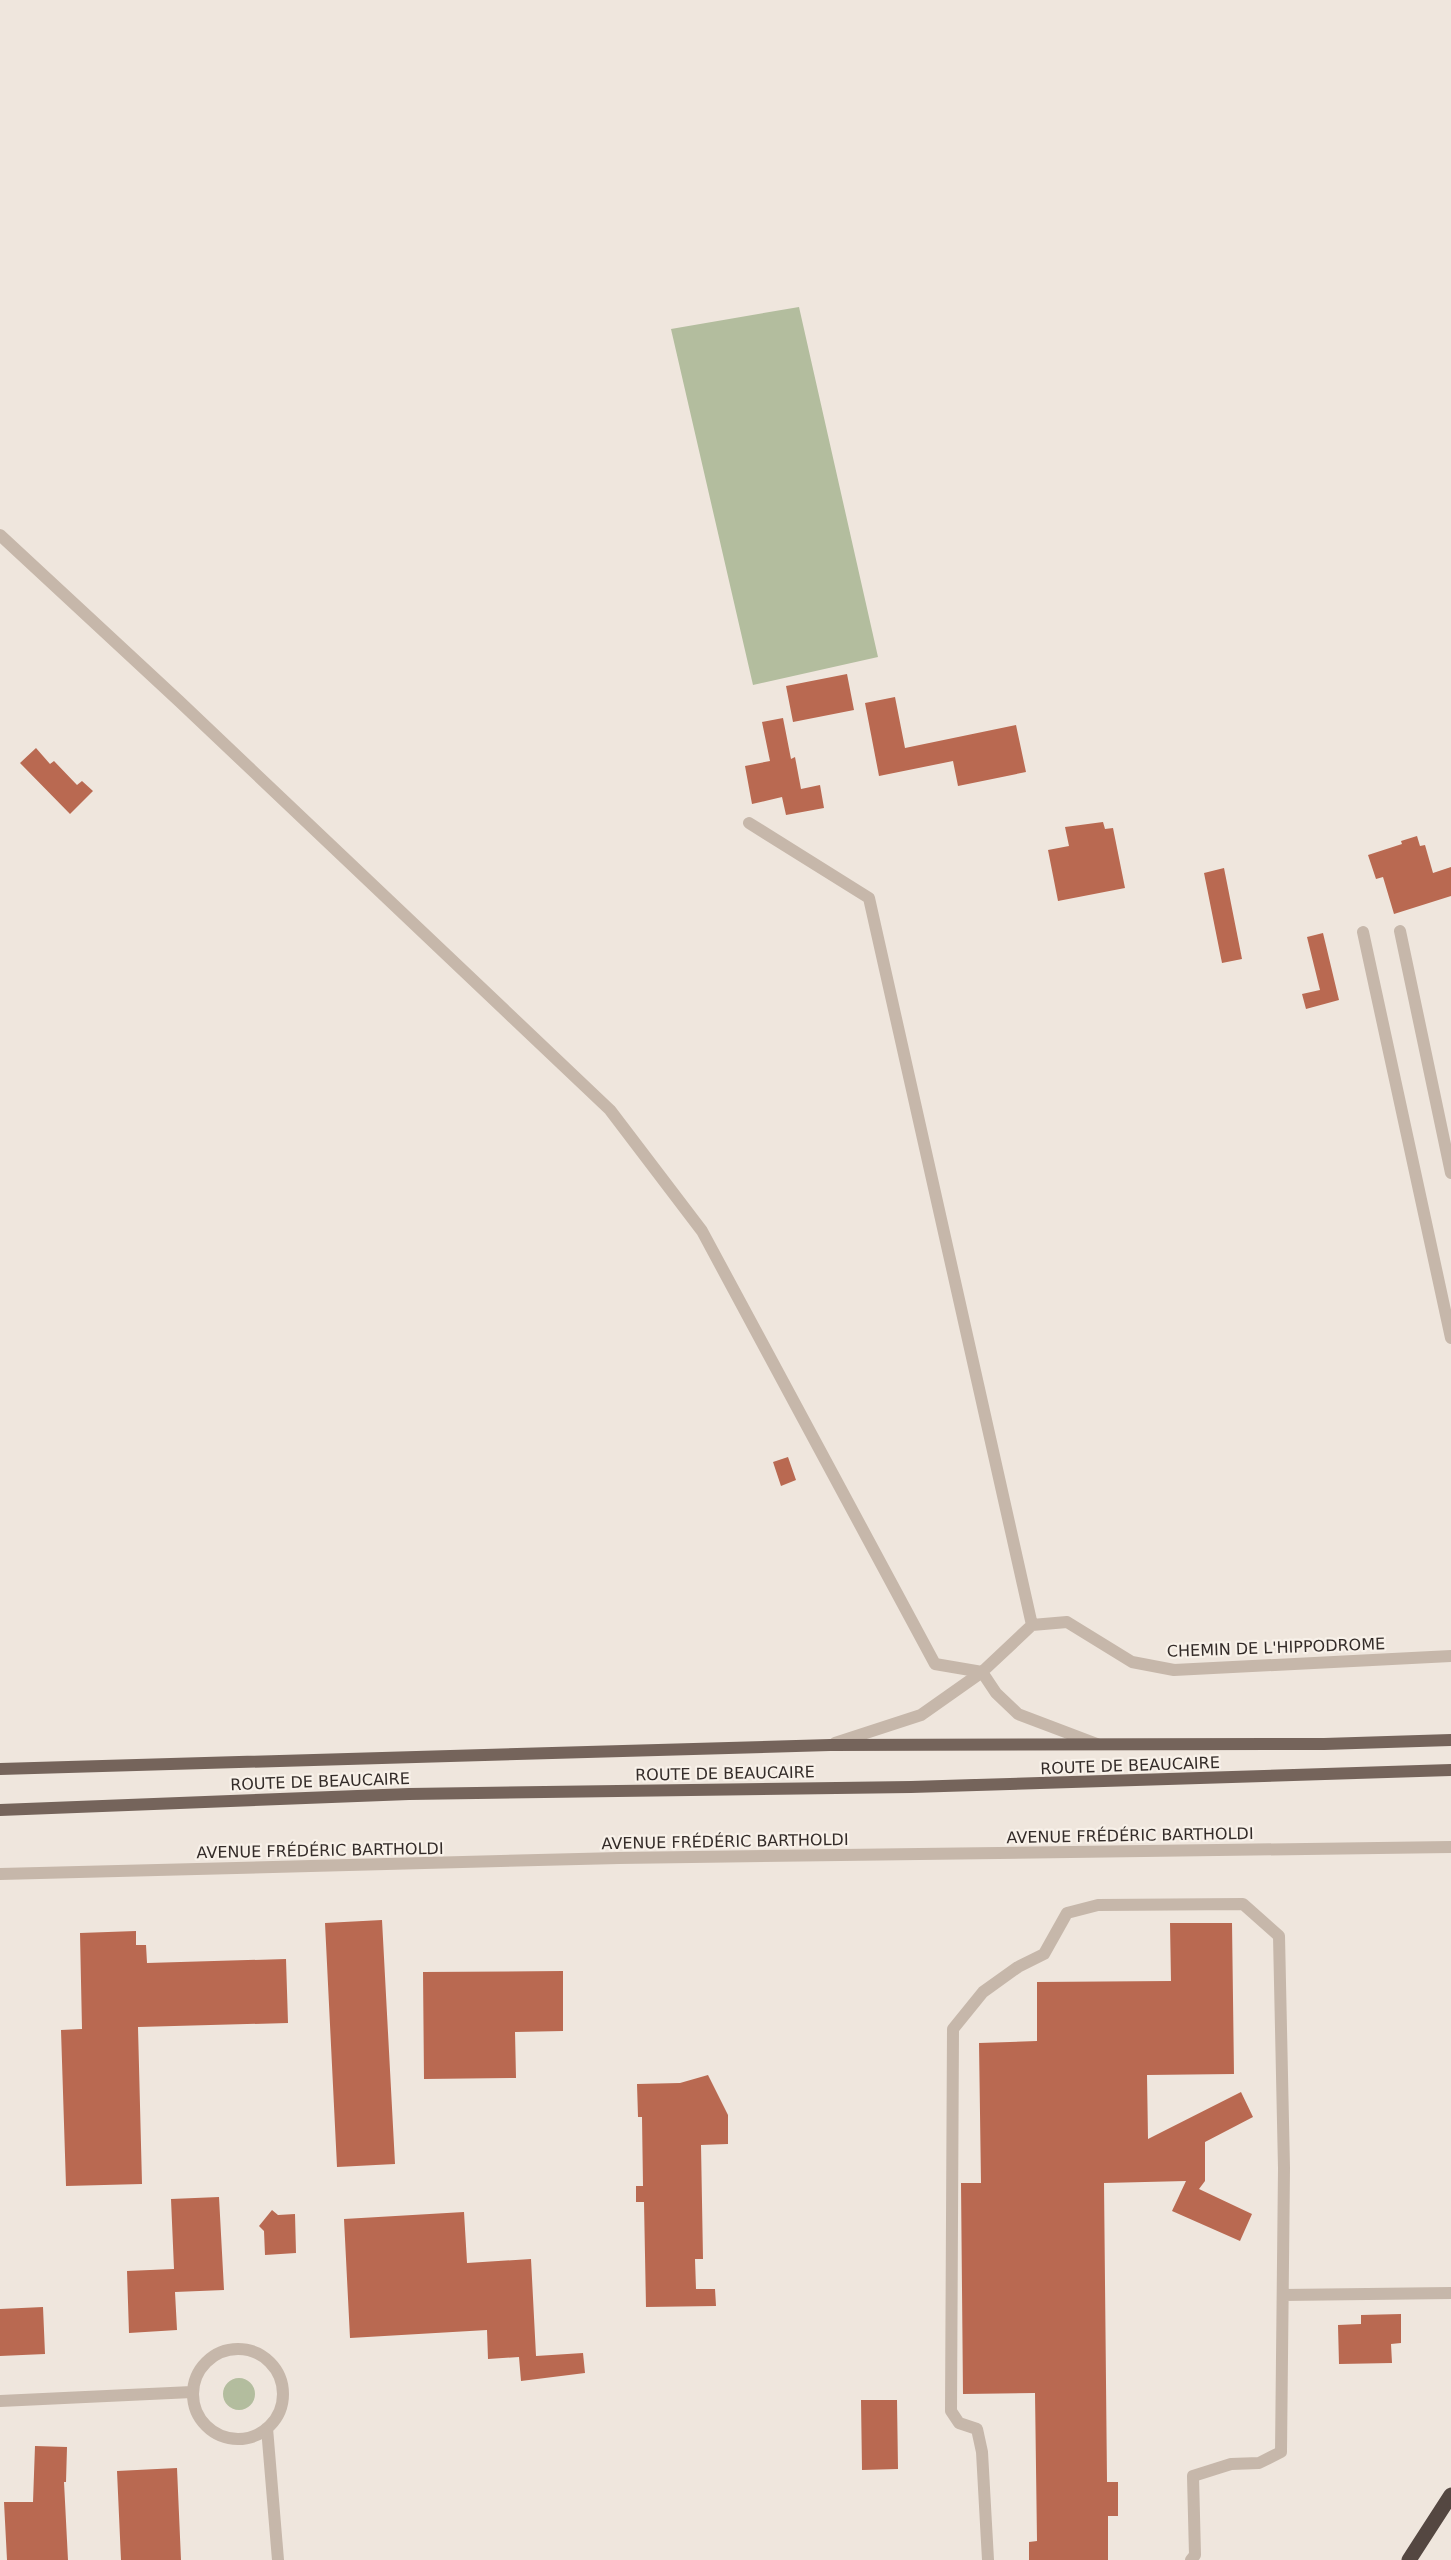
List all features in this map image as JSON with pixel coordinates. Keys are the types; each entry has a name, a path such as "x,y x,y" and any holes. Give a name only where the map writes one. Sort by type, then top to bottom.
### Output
{"highway":[{"path":"1409,2560 1451,2496"}],"main road":[{"name":"ROUTE DE BEAUCAIRE","path":"0,1769 830,1745 1324,1744 1451,1740"},
{"name":"ROUTE DE BEAUCAIRE","path":"0,1810 409,1794 911,1787 1451,1770"}],"street":[{"path":"0,535 194,715 610,1110 702,1231 935,1664 982,1672 996,1693 1018,1714 1102,1745"},
{"path":"749,823 869,898 1032,1625 982,1672 921,1715 830,1745"},
{"path":"1400,931 1451,1173"},
{"path":"1363,932 1451,1338"},
{"name":"CHEMIN DE L'HIPPODROME","path":"1032,1625 1067,1622 1132,1662 1174,1670 1451,1656"},
{"name":"AVENUE FRÉDÉRIC BARTHOLDI","path":"0,1874 619,1858 1451,1847"},
{"path":"988,2560 982,2452 977,2429 958,2423 951,2411 953,2029 983,1992 1018,1967 1044,1954 1067,1913 1098,1905 1243,1904 1279,1936 1284,2168 1281,2452 1259,2463 1231,2464 1193,2476 1195,2555 1191,2560"},
{"path":"1283,2295 1451,2294"},
{"path":"235,2349 257,2352 269,2361 278,2373 283,2388 280,2409 267,2428 255,2436 240,2439 225,2437 212,2431 201,2420 194,2407 192,2392 195,2378 202,2365 214,2355 235,2349"},
{"path":"0,2402 192,2392"},
{"path":"267,2428 278,2560"}],"green space":[{"path":"799,307 878,657 753,685 671,329"},
{"path":"239,2378 245,2379 250,2383 254,2388 254,2400 250,2405 245,2409 239,2410 233,2409 228,2405 224,2400 223,2394 224,2388 228,2383 233,2379"}],"building":[{"path":"847,674 854,710 793,722 786,686"},
{"path":"895,697 905,748 1016,725 1026,772 958,786 953,761 879,776 865,703"},
{"path":"783,718 791,759 795,757 801,789 820,785 824,808 786,815 782,797 752,804 745,766 770,761 762,722"},
{"path":"36,748 50,764 54,761 77,785 82,781 93,791 70,814 20,763"},
{"path":"1103,822 1105,829 1113,828 1125,888 1058,901 1048,850 1069,846 1065,827"},
{"path":"1417,836 1420,846 1425,845 1433,873 1451,867 1451,896 1394,914 1383,877 1376,879 1368,855 1402,844 1401,841"},
{"path":"1224,868 1242,959 1222,963 1204,873"},
{"path":"1323,933 1339,1000 1306,1009 1302,994 1320,990 1307,937"},
{"path":"788,1457 796,1480 781,1486 773,1462"},
{"path":"382,1920 395,2164 337,2167 325,1923"},
{"path":"1170,1923 1232,1923 1234,2074 1147,2075 1148,2139 1241,2092 1253,2117 1205,2142 1205,2181 1199,2189 1252,2214 1240,2241 1172,2211 1186,2181 1104,2183 1107,2482 1118,2482 1118,2516 1108,2516 1108,2560 1029,2560 1029,2542 1037,2541 1035,2393 963,2394 961,2183 981,2183 979,2043 1037,2041 1037,1982 1171,1981"},
{"path":"136,1931 136,1945 146,1945 147,1963 286,1959 288,2023 138,2027 142,2184 66,2186 61,2030 82,2029 80,1933"},
{"path":"563,1971 563,2031 515,2032 516,2078 424,2079 423,1972"},
{"path":"708,2075 728,2115 728,2144 701,2145 703,2259 695,2259 696,2289 715,2289 716,2306 646,2307 644,2202 636,2202 636,2186 643,2186 642,2117 638,2117 637,2084 680,2083"},
{"path":"219,2197 224,2290 175,2292 177,2330 129,2333 127,2271 174,2269 171,2199"},
{"path":"272,2210 278,2215 295,2214 296,2253 265,2255 264,2231 259,2226"},
{"path":"464,2212 467,2263 531,2259 536,2356 583,2353 585,2373 521,2381 519,2357 488,2359 487,2330 350,2338 344,2219"},
{"path":"43,2307 45,2354 0,2356 0,2309"},
{"path":"1401,2314 1401,2343 1391,2344 1392,2363 1339,2364 1338,2325 1361,2324 1361,2315"},
{"path":"861,2400 897,2400 898,2469 862,2470"},
{"path":"35,2446 67,2447 66,2482 64,2482 68,2560 7,2560 4,2502 33,2502"},
{"path":"177,2468 181,2560 121,2560 117,2471"}]}
